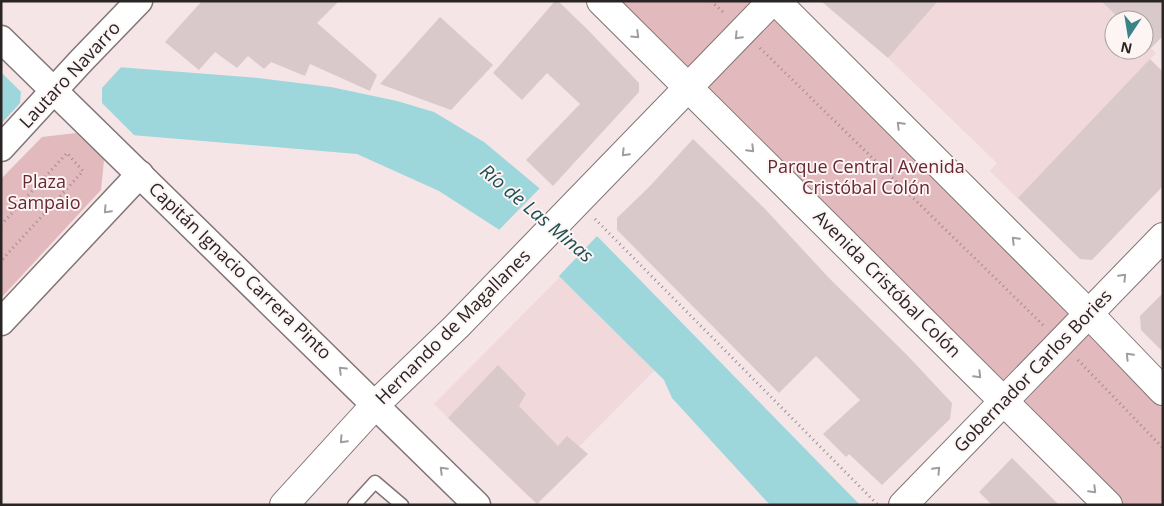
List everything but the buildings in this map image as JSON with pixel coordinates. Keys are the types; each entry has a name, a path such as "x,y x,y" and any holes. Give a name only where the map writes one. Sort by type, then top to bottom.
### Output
{"main road":[{"name":"Avenida Cristóbal Colón","path":"601,1 1108,505"},
{"name":"Hernando de Magallanes","path":"284,505 376,404 457,326 774,1"},
{"path":"774,1 1163,391"},
{"name":"Gobernador Carlos Bories","path":"903,505 1163,237"}],"street":[{"name":"Lautaro Navarro","path":"8,141 139,1"},
{"name":"Capitán Ignacio Carrera Pinto","path":"10,48 376,404 467,501"},
{"path":"1,322 140,174"}],"lane":[{"path":"354,505 375,482 402,505"}],"path":[{"path":"711,1 1061,342 1163,448"},
{"path":"1,224 67,153 84,171 1,261"},
{"path":"577,201 878,505"}],"shaded area":[{"path":"938,1 1101,1 1110,10 1104,10 1104,60 1149,60 1018,199 990,171 997,163 888,58"},
{"path":"560,277 655,370 529,497 434,404"}],"green space":[{"name":"Parque Central Avenida Cristóbal Colón","path":"614,1 763,1 1163,397 1163,505 1123,505"},
{"name":"Plaza Sampaio","path":"76,133 104,160 101,190 1,298 1,179 42,137"}],"water":[{"name":"Río de Las Minas","path":"1,58 258,78 331,87 397,101 434,112 484,142 599,238 860,505 770,505 672,398 664,380 560,277 498,229 439,191 357,154 1,124"}],"pier":[{"path":"1,55 123,65 102,88 102,103 137,138 1,127 1,124 20,103 21,92 1,72"},
{"path":"541,187 598,235 557,278 497,232"}]}
